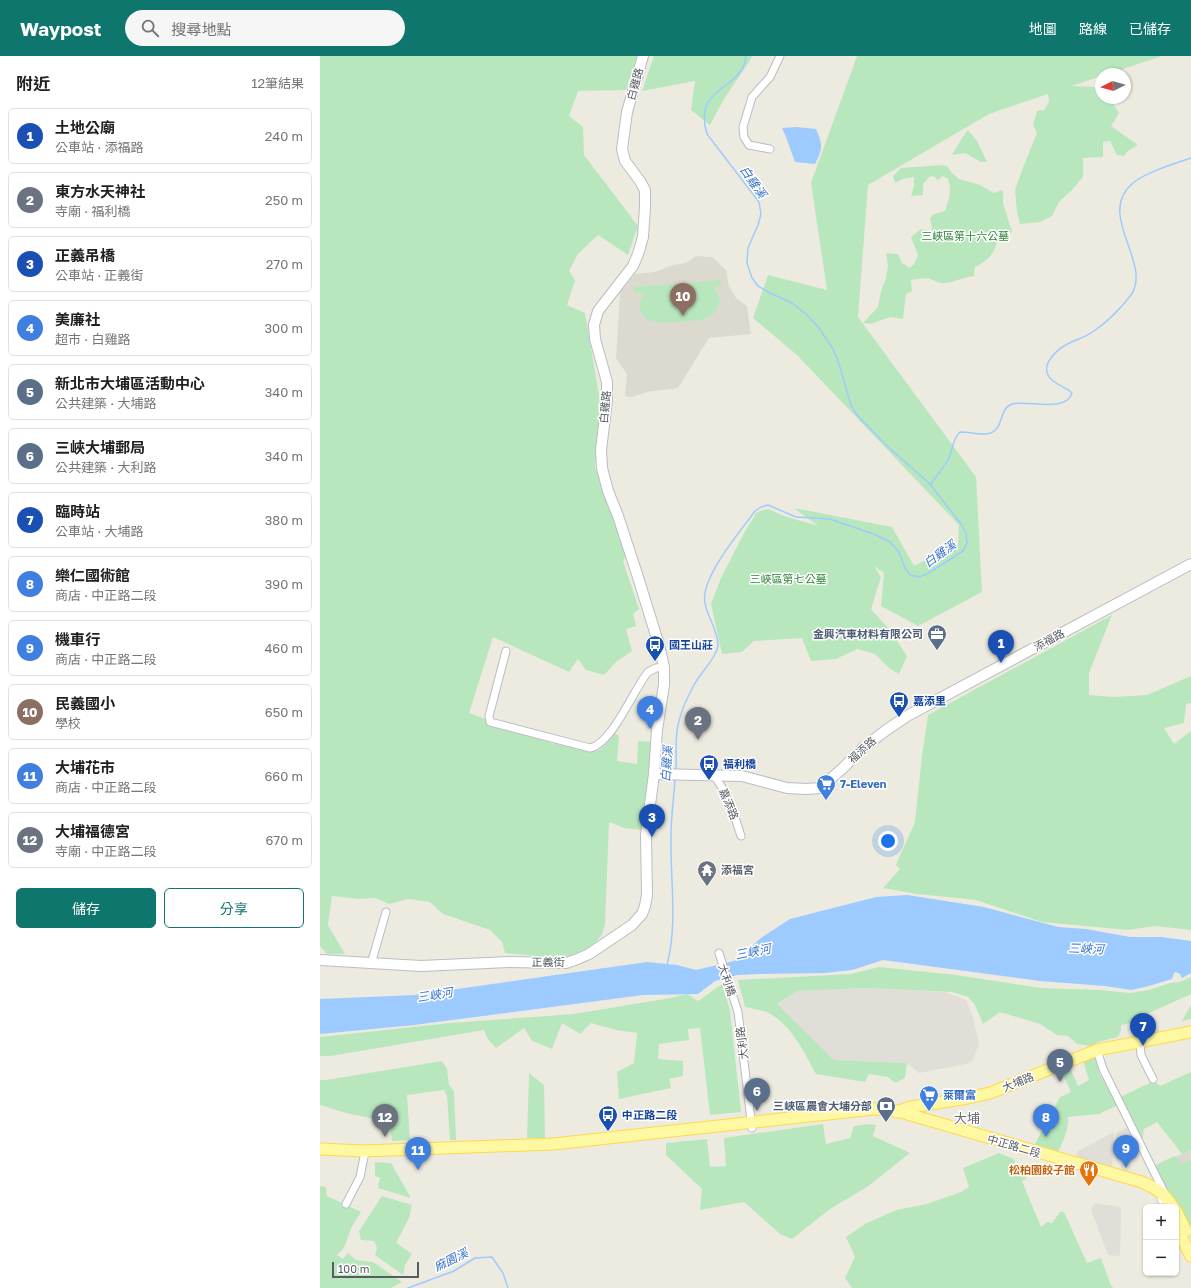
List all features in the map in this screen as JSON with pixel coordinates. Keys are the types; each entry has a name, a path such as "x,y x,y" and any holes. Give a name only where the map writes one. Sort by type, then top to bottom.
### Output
{"main road":[{"name":"大埔路","path":"894,1114 910,1106 968,1098 990,1092 1097,1050 1191,1032"},
{"name":"中正路二段","path":"320,1155 364,1157 553,1150 873,1109 884,1109 894,1114 1135,1180 1155,1188 1164,1201"},
{"name":"中正路二段","path":"320,1149 363,1151 553,1144 751,1125"},
{"path":"1179,1217 1191,1241"},
{"path":"1179,1232 1190,1254"}],"street":[{"name":"白雞路","path":"643,56 627,112 622,149 625,161 645,190 646,197 643,237 638,254 629,272 598,311 594,325 594,332 607,382 607,400 601,450 602,473 637,574 659,645 664,667 664,685 657,730 654,774"},
{"path":"770,149 749,146 744,138 744,127 752,97 770,77 780,56"},
{"name":"添福路","path":"907,716 1191,564"},
{"path":"506,651 489,716 490,722 590,748 600,744 613,728 648,672 656,668 664,667"},
{"name":"福添路","path":"713,775 742,776 787,788 806,790 820,788 863,748 907,716"},
{"path":"654,774 713,775"},
{"name":"正義街","path":"320,960 421,966 509,962 566,962 575,960 603,946 632,925 642,914 646,906 646,835 654,774"},
{"name":"嘉添路","path":"713,775 720,783 727,796 741,836"},
{"path":"371,964 386,912"},
{"name":"大利橋","path":"719,953 736,1006"},
{"name":"大利路","path":"736,1006 738,1012 751,1125"},
{"path":"1140,1042 1141,1055 1153,1079"},
{"path":"1097,1050 1103,1069 1164,1201"},
{"path":"346,1204 360,1177 364,1157"}],"shaded area":[{"path":"696,256 712,257 726,270 729,286 736,298 747,306 751,334 709,338 678,388 647,392 632,397 625,396 627,374 616,358 620,293 635,274 655,272 673,265 686,263"},
{"path":"866,988 945,992 966,1000 973,1018 979,1044 972,1061 966,1064 919,1073 907,1063 834,1060 777,1005 798,991"},
{"path":"1129,1126 1135,1138 1135,1158 1115,1156 1116,1133"},
{"path":"1114,1132 1112,1169 1075,1159 1078,1151"},
{"path":"1191,1150 1191,1211 1168,1160"},
{"path":"1094,1203 1121,1207 1120,1256 1108,1255 1091,1210"}],"green space":[{"path":"320,56 637,56 626,90 578,91 569,116 583,127 584,155 638,226 628,255 598,235 578,254 569,271 575,280 567,305 585,313 600,401 595,467 626,555 623,561 639,609 633,614 636,626 626,629 632,651 616,662 604,675 586,670 578,659 569,672 493,637 469,713 554,744 555,742 587,751 599,750 607,744 615,733 619,736 617,761 637,764 638,741 652,742 651,773 642,830 624,828 609,822 605,924 602,935 593,945 567,957 555,958 505,953 502,942 490,930 443,914 430,902 409,899 389,904 375,898 358,899 332,896 328,925 345,954 327,954 320,946"},
{"path":"654,56 752,56 724,99 710,125 691,110 695,81 642,91"},
{"name":"三峽區第七公墓","path":"857,56 1162,56 1126,68 1095,68 1095,78 1072,86 1094,87 1095,104 1113,104 1119,113 1111,126 1138,145 1129,150 1124,156 1117,155 1110,141 1103,142 1103,157 1083,158 1083,177 1059,202 1052,216 1040,222 1020,224 1017,212 1015,190 1037,133 1033,125 1037,111 1044,110 1049,102 1048,94 989,114 868,185 858,317 976,477 982,592 918,626 881,606 884,573 874,566 881,577 871,609 889,629 907,656 899,674 889,668 875,654 857,649 836,659 811,661 802,638 754,641 742,652 722,654 711,604 721,578 744,533 757,512 768,509 784,516 818,526 794,508 892,527 914,566 958,544 959,525 797,355 753,318 768,275 827,290 811,183"},
{"path":"968,130 977,141 987,162 981,162 965,153 952,155"},
{"name":"三峽區第十六公墓","path":"942,165 947,166 959,179 980,185 994,193 1003,190 1003,203 1012,232 999,236 991,255 975,267 974,276 943,283 926,278 911,280 912,291 906,294 903,319 890,317 871,324 863,323 878,307 888,265 886,253 898,254 902,263 910,268 914,264 918,255 911,237 921,229 931,231 932,227 930,218 934,214 945,211 949,199 950,191 948,179 943,176 938,180 933,176 929,177 923,184 923,195 911,196 914,186 914,177 903,179 895,183 893,176 901,168"},
{"path":"721,280 721,286 713,287 717,292 720,303 716,311 707,318 701,320 657,322 647,319 641,314 640,305 644,292 634,293 634,287"},
{"path":"1112,615 1089,673 1089,695 1114,697 1147,695 1191,676 1191,703 1186,704 1184,723 1164,728 1174,744 1191,731 1191,930 1155,926 1128,930 1042,922 976,900 917,894 883,888 900,869 896,865 915,822 928,715"},
{"path":"879,967 956,975 1041,988 1100,990 1130,993 1180,982 1191,977 1191,994 1147,1014 1132,1023 1121,1025 1121,1030 1118,1037 1098,1042 1092,1046 1077,1044 1068,1036 1057,1035 1040,1024 1000,1012 983,1024 975,1005 968,997 952,992 866,988 798,991 777,1004 834,1060 907,1063 905,1078 895,1083 888,1077 869,1074 865,1082 816,1074 797,1040 777,1018 769,1013 745,1007 738,980 851,974"},
{"path":"722,984 730,1010 741,1112 710,1115 700,1028 688,1029 689,1040 659,1044 658,1059 683,1061 683,1076 669,1079 671,1088 619,1099 617,1072 634,1063 637,1033 616,1030 591,1023 580,1034 562,1023 552,1049 532,1041 524,1028 496,1048 487,1038 484,1030 331,1056 320,1056 320,1037 450,1023 574,1014 687,994 698,1001"},
{"path":"1191,1005 1191,1019 1182,1021"},
{"path":"1095,1054 1099,1073 1118,1105 1099,1114 1068,1117 1067,1131 1058,1152 1034,1146 1060,1097 1071,1092 1060,1068 1069,1065 1078,1086 1089,1080 1083,1060"},
{"path":"442,1061 447,1069 449,1085 454,1091 456,1140 450,1140 447,1096 444,1090 407,1095 410,1140 392,1141 390,1127 375,1119 346,1113 320,1105 320,1080"},
{"path":"1191,1072 1191,1150 1182,1154 1157,1122 1144,1129 1142,1143 1120,1097 1154,1081 1160,1086"},
{"path":"529,1073 544,1085 545,1138 527,1138"},
{"path":"823,1124 826,1144 850,1138 854,1126 869,1124 876,1125 873,1136 910,1153 867,1187 830,1209 792,1239 780,1234 744,1202 700,1210 702,1189 666,1155 666,1143 707,1139 710,1167 726,1166 724,1138"},
{"path":"999,1153 1014,1159 1017,1171 1026,1176 1026,1179 1022,1181 1041,1227 1047,1222 1052,1223 1060,1212 1064,1212 1087,1263 1101,1258 1111,1286 1114,1288 852,1288 845,1278 855,1257 846,1237 865,1224 896,1210 927,1204 961,1192 969,1187 963,1168"},
{"path":"1174,1156 1177,1157 1181,1164 1191,1160 1191,1235 1179,1209 1179,1204 1176,1204 1168,1194 1154,1166"},
{"path":"375,1162 391,1163 411,1198 378,1188 380,1178 375,1176"},
{"path":"320,1186 326,1187 327,1196 361,1212 352,1226 344,1248 337,1255 343,1259 348,1253 356,1260 373,1262 402,1282 391,1288 320,1288"},
{"path":"382,1196 412,1205 409,1218 396,1243 412,1254 405,1265 403,1275 375,1255 377,1248 374,1241 361,1240 359,1231"}],"water":[{"path":"796,127 816,129 821,143 821,151 815,164 795,162 782,128"},
{"name":"三峽河","path":"907,895 984,907 1058,927 1086,929 1130,937 1161,937 1191,941 1191,973 1182,978 1180,974 1176,972 1174,973 1172,979 1131,990 1105,986 1040,981 883,960 852,970 825,973 737,975 715,981 698,994 643,995 414,1025 320,1034 320,999 415,995 647,962 677,965 696,970 734,961 761,938 790,919 876,897"}],"waterway":[{"name":"白雞溪","path":"676,770 677,727 682,712 694,685 711,661 717,651 718,646 717,635 706,608 705,593 709,581 722,556 755,511 768,505 796,517 830,519 876,535 890,542 899,552 905,568 910,575 919,577 927,574 963,551 967,543 966,533 961,524 930,484 886,445 857,415 851,405 833,349 819,328 807,315 792,303 758,286 752,278 747,263 748,248 761,214 759,202 707,134 704,118 706,106 712,97 737,76 743,67 746,56"},
{"path":"931,484 948,460 955,438 960,432 980,434 991,433 998,427 1005,410 1012,404 1055,404 1062,403 1068,399 1072,393 1066,388 1052,381 1047,371 1048,362 1061,348 1090,333 1109,319 1131,295 1136,282 1135,268 1121,224 1120,210 1123,196 1133,183 1145,175 1191,158"},
{"name":"白雞溪","path":"667,965 673,917 671,822 675,778"},
{"name":"麻園溪","path":"408,1288 454,1271 475,1258 492,1257 503,1273 508,1288"}],"place":[{"name":"民義國小","path":"683,316"},
{"name":"金興汽車材料有限公司","path":"937,651"},
{"name":"國王山莊","path":"655,662"},
{"name":"土地公廟","path":"1001,663"},
{"name":"嘉添里","path":"899,718"},
{"name":"美廉社","path":"650,729"},
{"name":"東方水天神社","path":"698,740"},
{"name":"福利橋","path":"709,781"},
{"name":"7-Eleven","path":"826,801"},
{"name":"正義吊橋","path":"652,837"},
{"name":"添福宮","path":"707,887"},
{"name":"臨時站","path":"1143,1046"},
{"name":"新北市大埔區活動中心","path":"1060,1082"},
{"name":"三峽大埔郵局","path":"757,1111"},
{"name":"萊爾富","path":"929,1112"},
{"name":"三峽區農會大埔分部","path":"886,1123"},
{"name":"中正路二段","path":"608,1132"},
{"name":"大埔福德宮","path":"385,1137"},
{"name":"樂仁國術館","path":"1046,1137"},
{"name":"機車行","path":"1126,1168"},
{"name":"大埔花市","path":"418,1170"},
{"name":"松柏園餃子館","path":"1089,1187"}],"district":[{"name":"大埔","path":"967,1118"}]}
